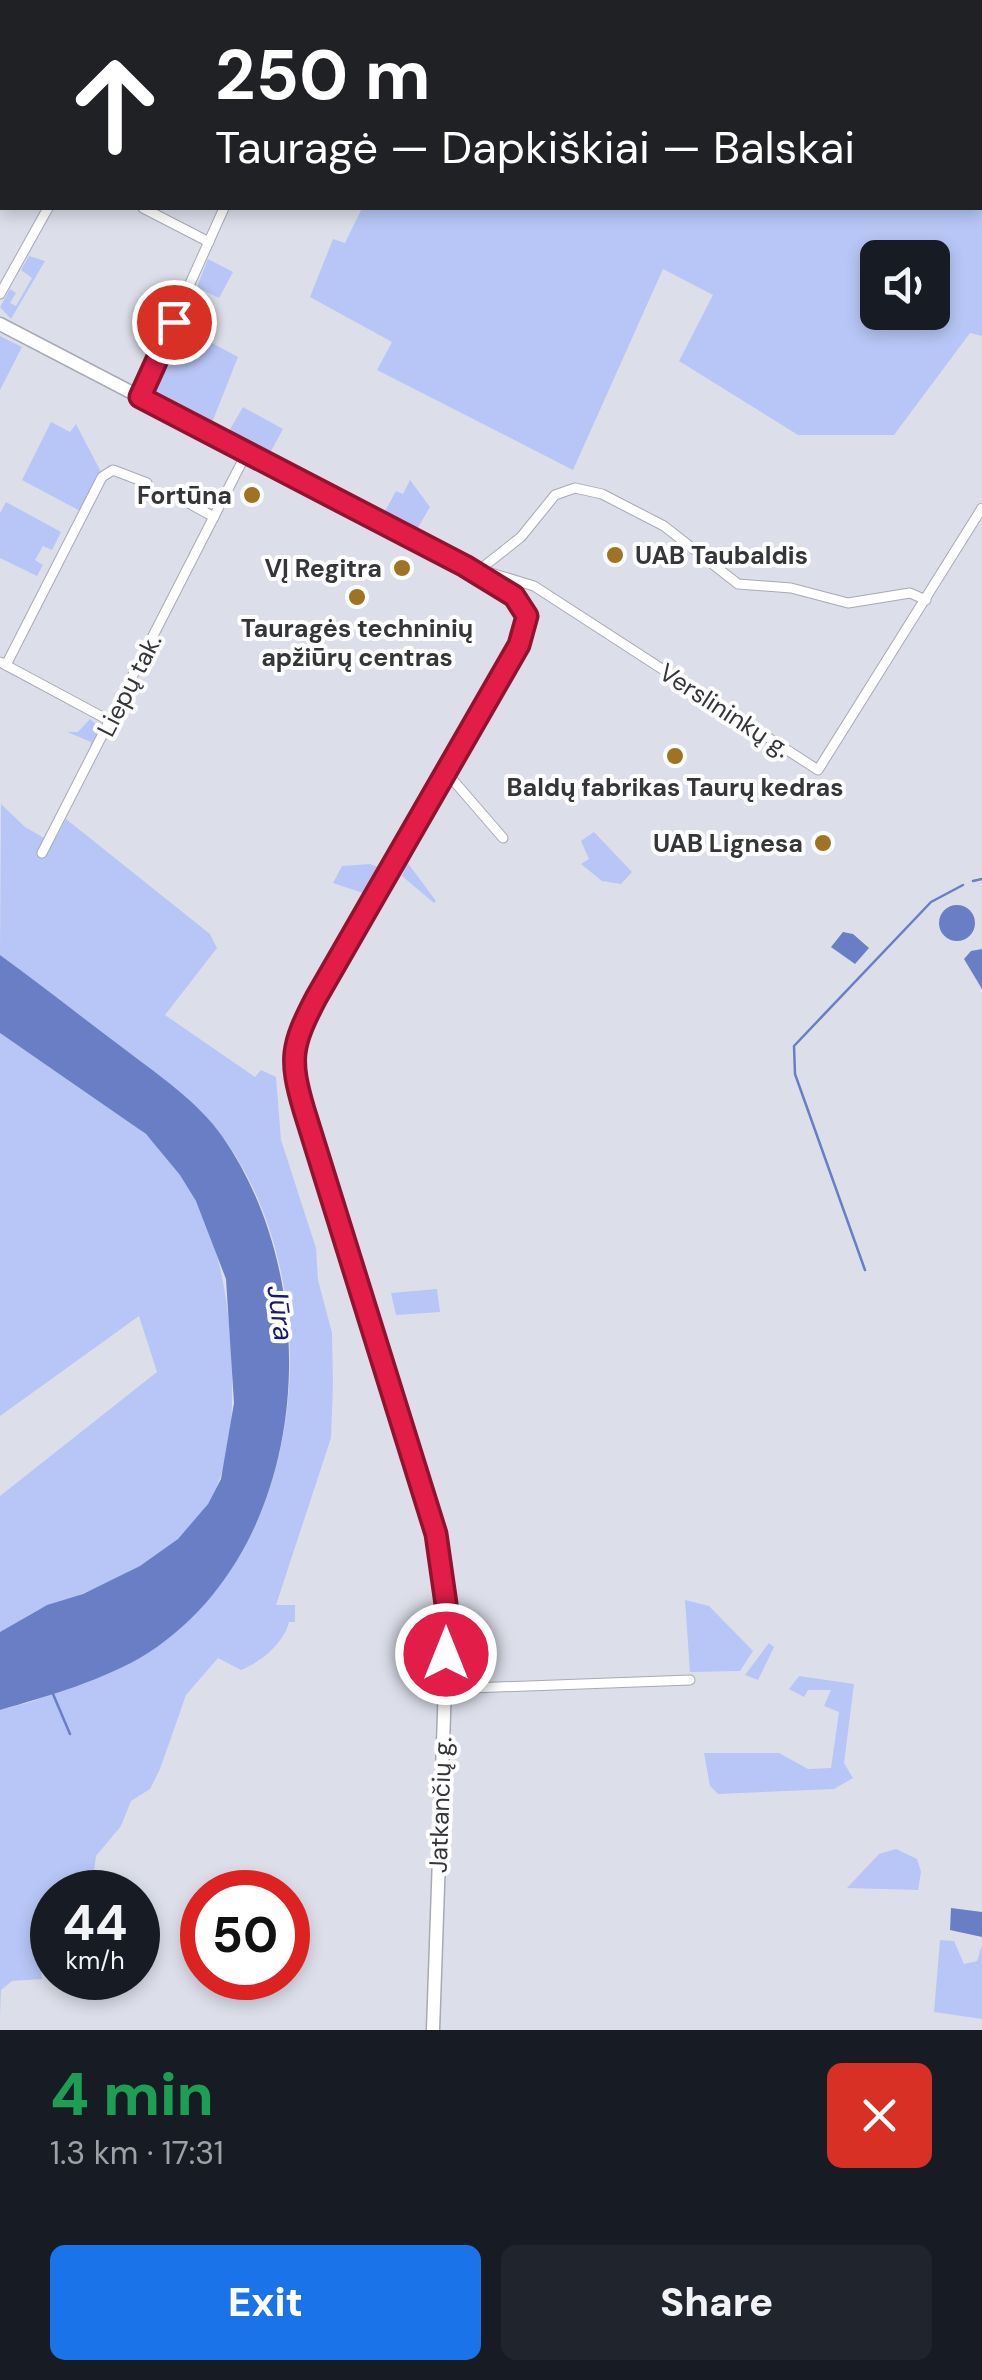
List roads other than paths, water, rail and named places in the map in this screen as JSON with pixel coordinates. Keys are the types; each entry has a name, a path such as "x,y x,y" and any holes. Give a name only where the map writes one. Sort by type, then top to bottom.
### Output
{"main road":[{"path":"0,324 465,566"},
{"name":"Jatkančių g.","path":"433,2030 445,1689 446,1604 439,1546 304,1110 293,1070 293,1047 316,998 526,628 527,616 518,600 465,566"}],"street":[{"path":"0,294 47,210"},
{"path":"147,210 209,242"},
{"path":"140,397 223,210"},
{"name":"Liepų tak.","path":"42,853 246,452"},
{"path":"110,721 3,664 102,477 113,470 146,482"},
{"path":"483,567 521,537 555,495 575,488 602,494 664,526 738,584 790,588 848,603 910,593 926,600"},
{"path":"172,494 214,517"},
{"name":"Verslininkų g.","path":"465,566 483,567 515,578 564,604 818,770 982,508"},
{"path":"446,772 503,838"},
{"path":"445,1689 690,1680"}],"water":[{"path":"957,905 969,911 975,923 969,935 957,941 945,935 939,923 945,911"},
{"path":"843,932 853,934 869,948 855,964 831,947"},
{"path":"982,949 982,989 964,959 971,951"},
{"name":"Jūra","path":"0,955 178,1090 222,1136 256,1197 278,1266 288,1338 286,1411 271,1483 244,1549 203,1607 131,1663 76,1686 0,1710 0,1632 47,1605 83,1594 140,1566 178,1539 208,1504 221,1479 234,1403 226,1279 196,1201 146,1134 0,1033"},
{"path":"951,1908 982,1912 982,1937 950,1930"}],"waterway":[{"path":"973,881 982,879"},
{"path":"865,1270 795,1074 794,1046 931,902 963,885"},
{"path":"53,1694 70,1734"}],"place":[{"name":"Fortūna","path":"252,495"},
{"name":"UAB Taubaldis","path":"615,555"},
{"name":"VĮ Regitra","path":"402,568"},
{"name":"Tauragės techninių apžiūrų centras","path":"357,597"},
{"name":"Baldų fabrikas Taurų kedras","path":"675,756"},
{"name":"UAB Lignesa","path":"823,843"}]}
